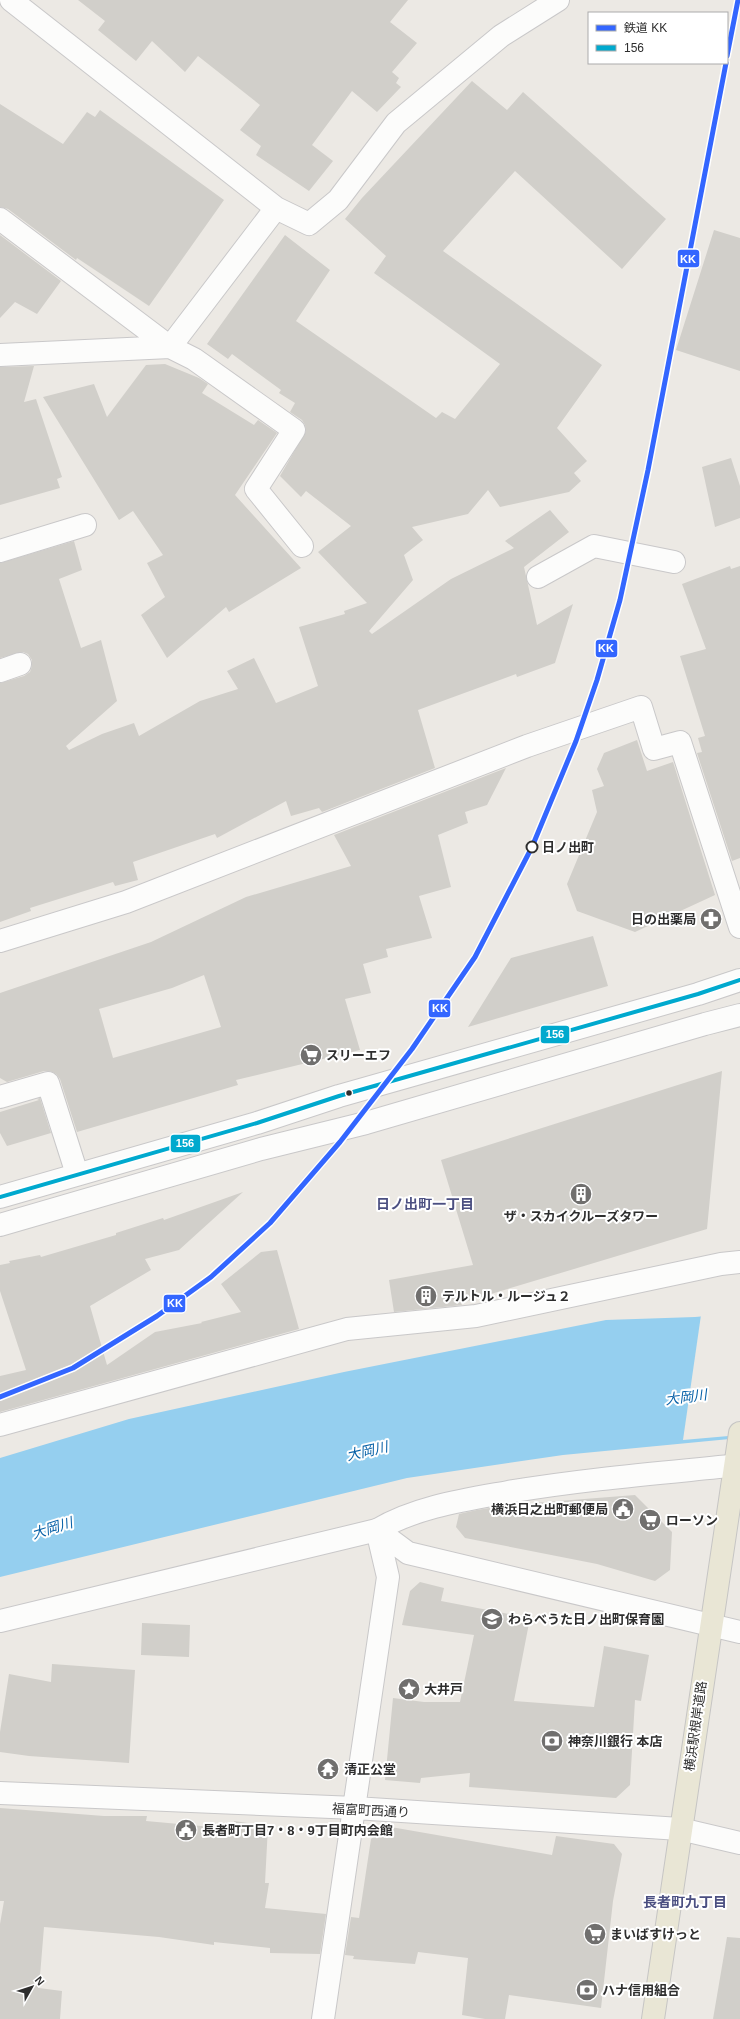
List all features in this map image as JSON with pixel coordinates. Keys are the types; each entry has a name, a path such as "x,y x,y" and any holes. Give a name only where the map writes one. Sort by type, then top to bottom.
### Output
{"main road":[{"name":"横浜駅根岸道路","path":"653,2019 680,1829 739,1453"}],"street":[{"path":"11,0 276,208 309,224 338,200 396,123 501,36 558,0"},
{"path":"0,355 170,347 276,208"},
{"path":"0,219 170,347 194,359 294,430 256,488 302,546"},
{"path":"0,552 85,525"},
{"path":"538,577 594,546 674,562"},
{"path":"0,941 126,902 527,746 641,707 654,749 680,742 732,873 740,927"},
{"path":"0,1197 258,1123 339,1096 698,994 740,980"},
{"path":"0,1225 261,1150 366,1123 740,1015"},
{"path":"0,1097 48,1083 77,1174"},
{"path":"0,1425 347,1329 476,1316 721,1264 740,1262"},
{"path":"0,1622 378,1530 395,1520 466,1499 739,1453"},
{"path":"378,1530 408,1553 740,1632"},
{"path":"323,2019 388,1577 378,1530"},
{"name":"福富町西通り","path":"0,1793 355,1808 680,1829 740,1843"}],"water":[{"name":"大岡川","path":"740,1313 740,1438 563,1455 407,1478 0,1577 0,1458 129,1419 344,1372 606,1320 695,1317"}],"pier":[{"path":"740,1311 740,1435 683,1440 701,1315"}],"building":[{"path":"78,0 408,0 390,22 417,43 392,72 399,78 396,83 401,87 377,112 352,91 312,145 333,161 309,191 256,155 261,146 240,130 260,105 198,56 185,72 152,41 136,61 98,30 105,21"},
{"path":"472,81 507,110 523,92 666,219 622,269 515,171 443,251 602,365 557,428 587,461 574,473 581,481 569,492 500,507 488,490 468,514 412,527 423,540 404,555 413,580 369,631 372,634 451,579 514,548 505,541 550,510 569,532 524,567 537,625 573,604 555,663 517,677 516,674 418,710 435,768 322,812 319,808 291,816 286,801 217,838 215,834 133,862 138,880 115,886 113,882 30,908 31,911 0,922 0,683 24,676 30,672 32,660 28,654 23,652 0,658 0,563 74,541 82,570 59,579 81,648 101,640 117,701 66,746 69,750 102,734 134,723 139,736 200,701 238,689 227,671 254,658 276,703 318,686 299,627 345,614 344,611 367,603 318,552 351,526 306,491 301,497 280,476 306,431 302,420 290,412 295,403 279,393 281,390 232,354 228,359 207,344 285,235 330,270 296,321 436,418 442,412 455,419 500,364 374,273 386,256 345,219 362,198"},
{"path":"0,104 63,144 87,112 95,117 100,110 224,200 149,306 77,258 76,260 8,209 0,207"},
{"path":"714,230 740,238 740,371 676,350"},
{"path":"0,235 61,281 37,314 15,302 0,318"},
{"path":"165,364 199,378 208,384 202,393 254,425 258,420 277,433 235,495 301,568 229,612 226,607 167,658 141,615 165,597 147,563 163,555 133,511 119,520 43,397 94,384 107,417 146,365"},
{"path":"34,366 24,402 36,399 62,477 57,479 60,488 0,505 0,367"},
{"path":"731,458 740,486 740,518 715,527 702,467"},
{"path":"730,566 731,569 740,566 740,858 732,861 697,753 702,752 698,738 705,736 680,656 706,649 682,584"},
{"path":"637,740 647,771 673,762 715,895 635,932 577,911 567,884 597,812 592,790 604,786 597,769 604,753"},
{"path":"506,768 487,805 465,812 468,823 438,835 451,887 419,896 432,938 386,949 388,957 363,964 371,993 345,999 360,1050 236,1080 238,1085 77,1132 60,1079 56,1074 50,1071 44,1071 7,1082 0,1078 0,993 151,942 246,897 351,866 334,835","holes":["204,975 221,1027 113,1058 99,1009 172,988"]},
{"path":"593,936 608,986 468,1027 511,958"},
{"name":"ザ・スカイクルーズタワー","path":"722,1071 707,1229 461,1303 462,1305 394,1312 389,1280 473,1265 441,1160"},
{"path":"40,1098 51,1133 7,1146 0,1133 0,1112 39,1100 37,1099"},
{"path":"243,1192 179,1250 145,1259 151,1270 90,1306 107,1365 155,1332 202,1323 201,1322 241,1312 221,1284 261,1252 277,1250 299,1329 0,1412 0,1376 26,1370 0,1291 0,1265 10,1263 9,1261 40,1255 41,1257 116,1235 116,1233 163,1218 164,1220"},
{"path":"635,1495 672,1532 670,1570 655,1581 597,1564 465,1538 456,1527 459,1514 477,1510 508,1505"},
{"path":"420,1582 444,1588 441,1601 530,1618 514,1701 594,1707 604,1646 649,1655 641,1701 635,1700 630,1785 616,1798 469,1787 470,1773 421,1778 420,1783 385,1780 393,1698 424,1702 460,1702 474,1635 402,1625 410,1591"},
{"path":"142,1623 190,1625 189,1657 141,1655"},
{"path":"52,1664 135,1670 129,1763 29,1756 0,1752 0,1732 9,1674 51,1682"},
{"path":"0,1808 104,1816 147,1816 146,1821 234,1829 234,1821 268,1826 265,1883 269,1883 265,1908 326,1914 320,1954 270,1953 270,1948 214,1942 214,1945 159,1937 44,1927 39,1988 62,1991 60,2019 0,2019 0,1924 4,1901 0,1901"},
{"path":"385,1826 552,1855 556,1836 614,1844 622,1854 613,1901 601,2008 509,1995 505,2019 485,2019 462,2015 468,1958 418,1952 415,1964 353,1959 354,1956 345,1955 351,1917 359,1918 371,1839"},
{"path":"727,1937 740,1938 740,2019 713,2019"}],"rail line":[{"name":"KK","path":"728,51 738,0"},
{"name":"KK","path":"0,1397 73,1368 157,1316 211,1277 270,1223 340,1142 412,1049 475,957 532,847 576,741 597,680 620,600 648,470 726,64"}],"transit line":[{"name":"156","path":"0,1197 257,1123 339,1096 698,994 740,980"}],"place":[{"name":"日ノ出町","path":"532,847"},
{"name":"日の出薬局","path":"711,919"},
{"name":"スリーエフ","path":"311,1055"},
{"name":"ザ・スカイクルーズタワー","path":"581,1194"},
{"name":"テルトル・ルージュ２","path":"426,1296"},
{"name":"横浜日之出町郵便局","path":"623,1509"},
{"name":"ローソン","path":"650,1520"},
{"name":"わらべうた日ノ出町保育園","path":"492,1619"},
{"name":"大井戸","path":"409,1689"},
{"name":"神奈川銀行 本店","path":"552,1741"},
{"name":"清正公堂","path":"328,1769"},
{"name":"長者町丁目7・8・9丁目町内会館","path":"186,1830"},
{"name":"まいばすけっと","path":"595,1934"},
{"name":"ハナ信用組合","path":"587,1990"}],"district":[{"name":"日ノ出町一丁目","path":"425,1204"},
{"name":"長者町九丁目","path":"685,1902"}]}
